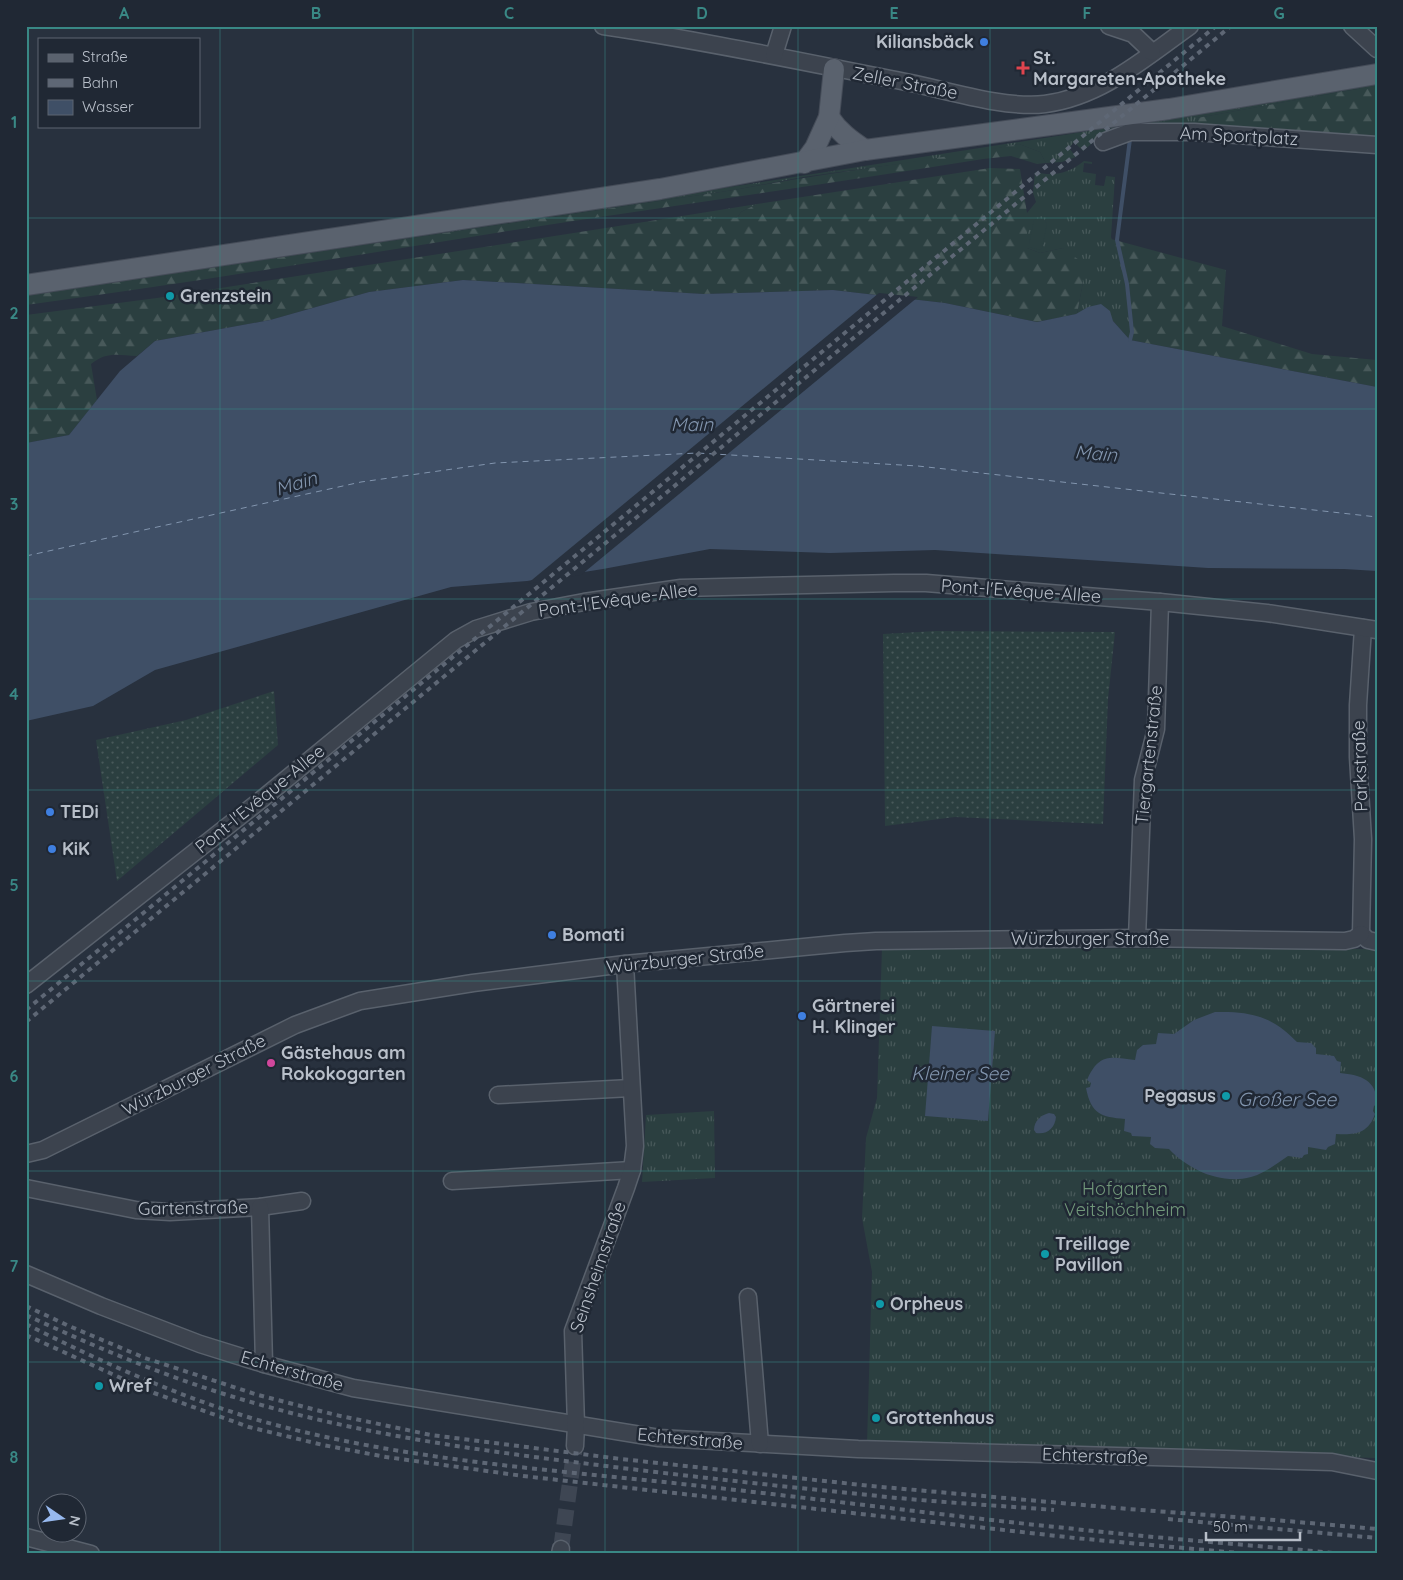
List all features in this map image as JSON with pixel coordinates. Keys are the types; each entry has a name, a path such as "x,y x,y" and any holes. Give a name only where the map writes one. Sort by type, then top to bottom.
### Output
{"main road":[{"path":"804,163 815,148 829,117 834,69"},
{"path":"26,284 660,190 865,150 1169,109 1377,74"},
{"path":"829,117 848,140 865,150"}],"street":[{"name":"Zeller Straße","path":"602,26 774,55 1000,102 1044,104 1070,98 1114,80 1190,26"},
{"path":"774,55 783,26"},
{"path":"1109,26 1132,34 1152,52"},
{"path":"1352,26 1375,43"},
{"name":"Am Sportplatz","path":"1103,142 1130,132 1194,132 1377,145"},
{"name":"Pont-l'Evêque-Allee","path":"26,985 262,799 456,640 476,629 531,612 584,602 681,588 926,584 1160,602 1267,613 1370,629"},
{"name":"Tiergartenstraße","path":"1137,938 1142,780 1156,729 1160,602"},
{"name":"Parkstraße","path":"1362,934 1363,839 1358,757 1358,705 1370,629"},
{"path":"1362,934 1368,940 1377,942"},
{"name":"Würzburger Straße","path":"26,1154 43,1150 294,1024 360,1001 473,983 625,964 832,943 1137,938 1345,942 1362,934"},
{"name":"Seinsheimstraße","path":"575,1446 573,1331 632,1170 635,1146 625,964"},
{"path":"498,1095 631,1088"},
{"path":"452,1181 632,1170"},
{"name":"Gartenstraße","path":"26,1188 136,1210 170,1212 260,1207 302,1201"},
{"path":"260,1207 264,1364"},
{"name":"Echterstraße","path":"26,1274 101,1306 200,1344 264,1364 353,1388 576,1426 659,1438 760,1444 868,1449 1332,1462 1377,1471"},
{"path":"748,1297 760,1444"},
{"path":"26,1536 91,1554"}],"green space":[{"path":"1377,85 1377,89 1358,89 1197,118 1199,128 1129,127 1109,129 1083,151 1074,142 1069,148 1076,157 1062,162 1046,163 1040,152 1019,144 957,156 803,177 734,190 26,295 26,291 659,198 1070,134 1352,86"},
{"path":"1358,89 1377,89 1377,138 1199,128 1197,118"},
{"path":"1019,144 1040,152 1046,163 1037,164 1011,156 983,159 26,305 26,295 734,190"},
{"path":"1084,161 1092,162 1092,164 1084,163 1083,172 1096,174 1095,185 1104,186 1106,176 1115,177 1111,237 1127,284 1132,332 1130,340 1113,321 1077,314 1083,282 1063,248 1040,253 1027,248 1027,213 1036,202 1033,193 1035,172 1061,173"},
{"path":"990,168 1020,169 1027,213 1027,248 1040,253 1063,248 1079,260 1083,282 1077,314 1037,322 945,303 833,290 704,294 463,280 369,292 270,320 155,341 137,356 108,355 102,357 91,364 97,400 69,435 26,443 26,315 157,298 676,217 684,219 737,218 741,212 757,204"},
{"path":"757,204 741,212 737,218 684,219 676,217"},
{"path":"1044,219 1047,224 1040,250 1029,247 1034,220"},
{"path":"1111,239 1226,270 1222,326 1312,354 1377,360 1377,387 1130,340 1132,332 1127,285"},
{"path":"936,631 1115,632 1108,699 1103,824 955,817 885,826 883,634"},
{"path":"274,691 278,745 117,881 96,740 186,720"},
{"name":"Hofgarten Veitshöchheim","path":"882,948 1377,949 1377,1458 867,1444 872,1272 862,1218 866,1138 877,1098"},
{"path":"714,1111 715,1178 642,1182 646,1115"}],"water":[{"name":"Main","path":"463,280 704,294 833,290 945,303 1037,322 1076,314 1088,307 1101,304 1110,311 1113,321 1130,340 1377,387 1377,571 1208,568 935,550 830,553 710,549 527,581 451,587 155,670 93,706 26,721 26,443 69,435 120,371 155,341 270,320 369,292"},
{"name":"Großer See","path":"1215,1012 1250,1014 1260,1017 1279,1026 1297,1042 1311,1043 1316,1048 1316,1054 1334,1056 1337,1061 1341,1062 1340,1073 1361,1077 1371,1084 1374,1089 1377,1104 1374,1106 1373,1111 1375,1114 1369,1126 1360,1132 1336,1134 1335,1144 1326,1150 1308,1147 1308,1154 1302,1158 1288,1156 1270,1168 1251,1177 1228,1179 1206,1174 1196,1169 1177,1157 1169,1149 1155,1148 1150,1144 1151,1137 1132,1136 1131,1133 1124,1131 1125,1119 1109,1117 1094,1109 1086,1088 1090,1087 1091,1083 1087,1080 1096,1065 1101,1061 1112,1058 1135,1060 1137,1050 1143,1045 1156,1044 1158,1033 1174,1034 1194,1020"},
{"name":"Kleiner See","path":"932,1026 995,1031 988,1121 925,1116"},
{"path":"1054,1114 1056,1117 1052,1127 1047,1132 1036,1133 1034,1127 1037,1121 1043,1115"}],"pier":[{"path":"879,293 918,297 581,575 527,584"}],"waterway":[{"path":"1130,139 1117,240 1127,284 1132,332 1130,340"}],"ferry route":[{"path":"26,556 361,482 495,463 697,453 918,466 1377,517"}],"tunnel":[{"path":"561,1549 575,1446"}],"railway":[{"path":"26,1010 1216,26"},
{"path":"26,1022 1231,26"},
{"path":"26,1306 145,1358 258,1395 336,1415 431,1435 621,1459 871,1486 1377,1529"},
{"path":"26,1315 112,1353 199,1386 303,1416 393,1435 530,1456 715,1479 915,1500 1054,1510"},
{"path":"26,1324 109,1364 222,1409 308,1433 366,1445 424,1455 542,1470 1142,1536 1344,1554"},
{"path":"26,1335 154,1393 249,1427 323,1445 386,1457 523,1476 1075,1538 1249,1554"},
{"path":"1168,1519 1377,1538"}],"place":[{"name":"Kiliansbäck","path":"984,42"},
{"name":"St. Margareten-Apotheke","path":"1023,68"},
{"name":"Grenzstein","path":"170,296"},
{"name":"TEDi","path":"50,812"},
{"name":"KiK","path":"52,849"},
{"name":"Bomati","path":"552,935"},
{"name":"Gärtnerei H. Klinger","path":"802,1016"},
{"name":"Gästehaus am Rokokogarten","path":"271,1063"},
{"name":"Pegasus","path":"1226,1096"},
{"name":"Treillage Pavillon","path":"1045,1254"},
{"name":"Orpheus","path":"880,1304"},
{"name":"Wref","path":"99,1386"},
{"name":"Grottenhaus","path":"876,1418"}]}
